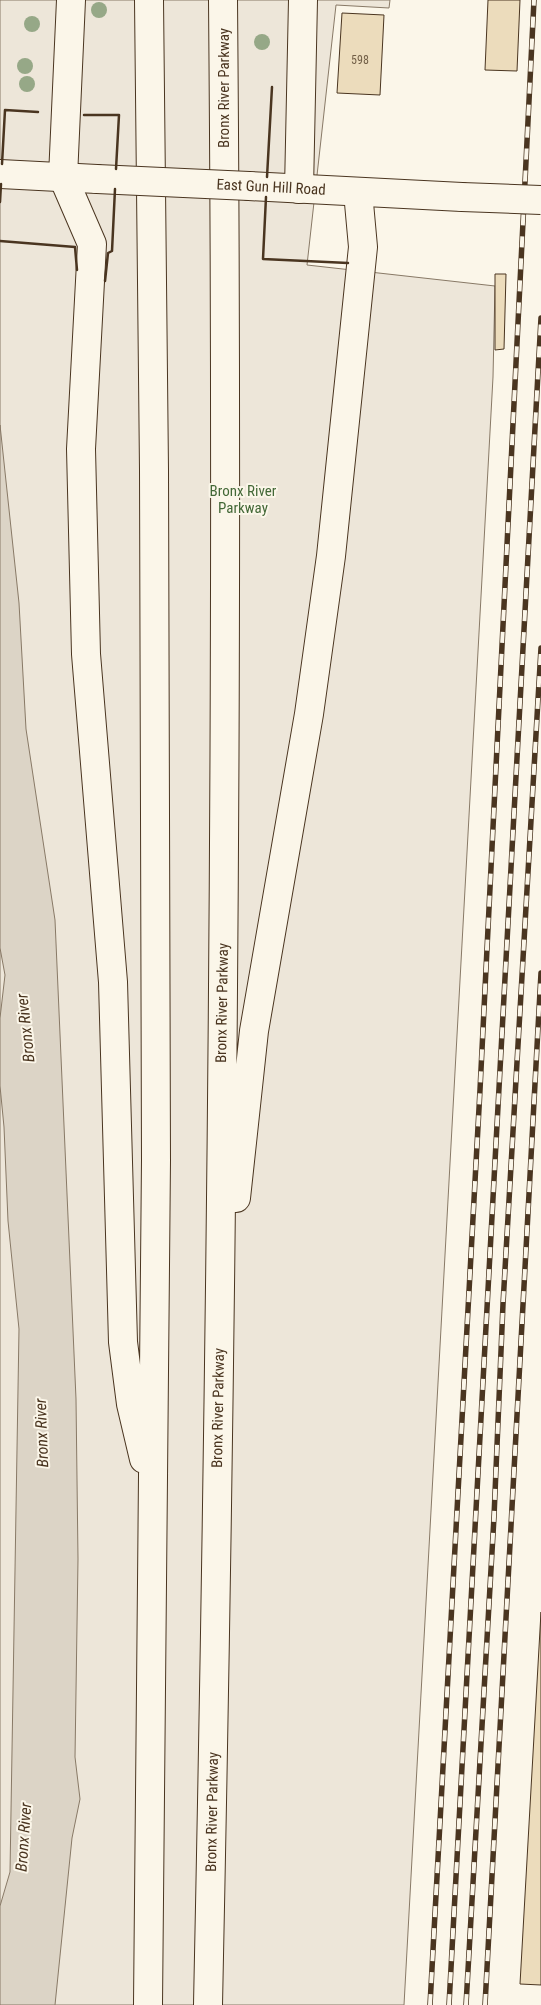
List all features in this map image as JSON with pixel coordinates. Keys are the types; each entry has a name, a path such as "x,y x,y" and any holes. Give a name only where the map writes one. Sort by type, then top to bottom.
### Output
{"main road":[{"path":"71,0 63,177 92,244 81,449 86,654 113,982 123,1342 131,1404 154,1499"},
{"path":"148,2005 154,1499 155,711 149,0"},
{"name":"Bronx River Parkway","path":"208,2005 219,1351 224,702 225,257 223,0"},
{"path":"299,189 303,0"},
{"name":"East Gun Hill Road","path":"3,175 541,200"},
{"path":"219,1351 254,1032 308,714 331,556 363,248 358,192"}],"green space":[{"name":"Bronx River Parkway","path":"0,0 390,0 389,8 336,5 307,265 495,286 493,377 404,2005 0,2005"}],"water":[{"name":"Bronx River","path":"0,425 19,603 26,729 55,920 76,1399 78,1559 75,1757 80,1799 72,1838 55,2005 0,2005 0,1906 10,1872 19,1329 8,1221 4,1127 0,1086 0,1018 5,975 0,948"}],"building":[{"path":"488,0 520,0 517,71 485,70"},
{"path":"342,13 384,15 380,95 337,93"},
{"path":"495,274 506,274 504,349 495,350"},
{"path":"541,1612 541,1985 520,1984"}],"railway":[{"path":"430,2005 480,1090 534,0"},
{"path":"449,2005 541,318"},
{"path":"466,2005 494,1517 503,1304 541,648"},
{"path":"485,2005 541,973"}],"wall":[{"path":"267,177 272,87"},
{"path":"2,164 5,110 38,112"},
{"path":"84,115 119,115 116,169"},
{"path":"0,202 1,184"},
{"path":"105,281 108,253 112,251 115,189"},
{"path":"266,197 263,259 348,263"},
{"path":"0,241 75,247 77,270"}]}
